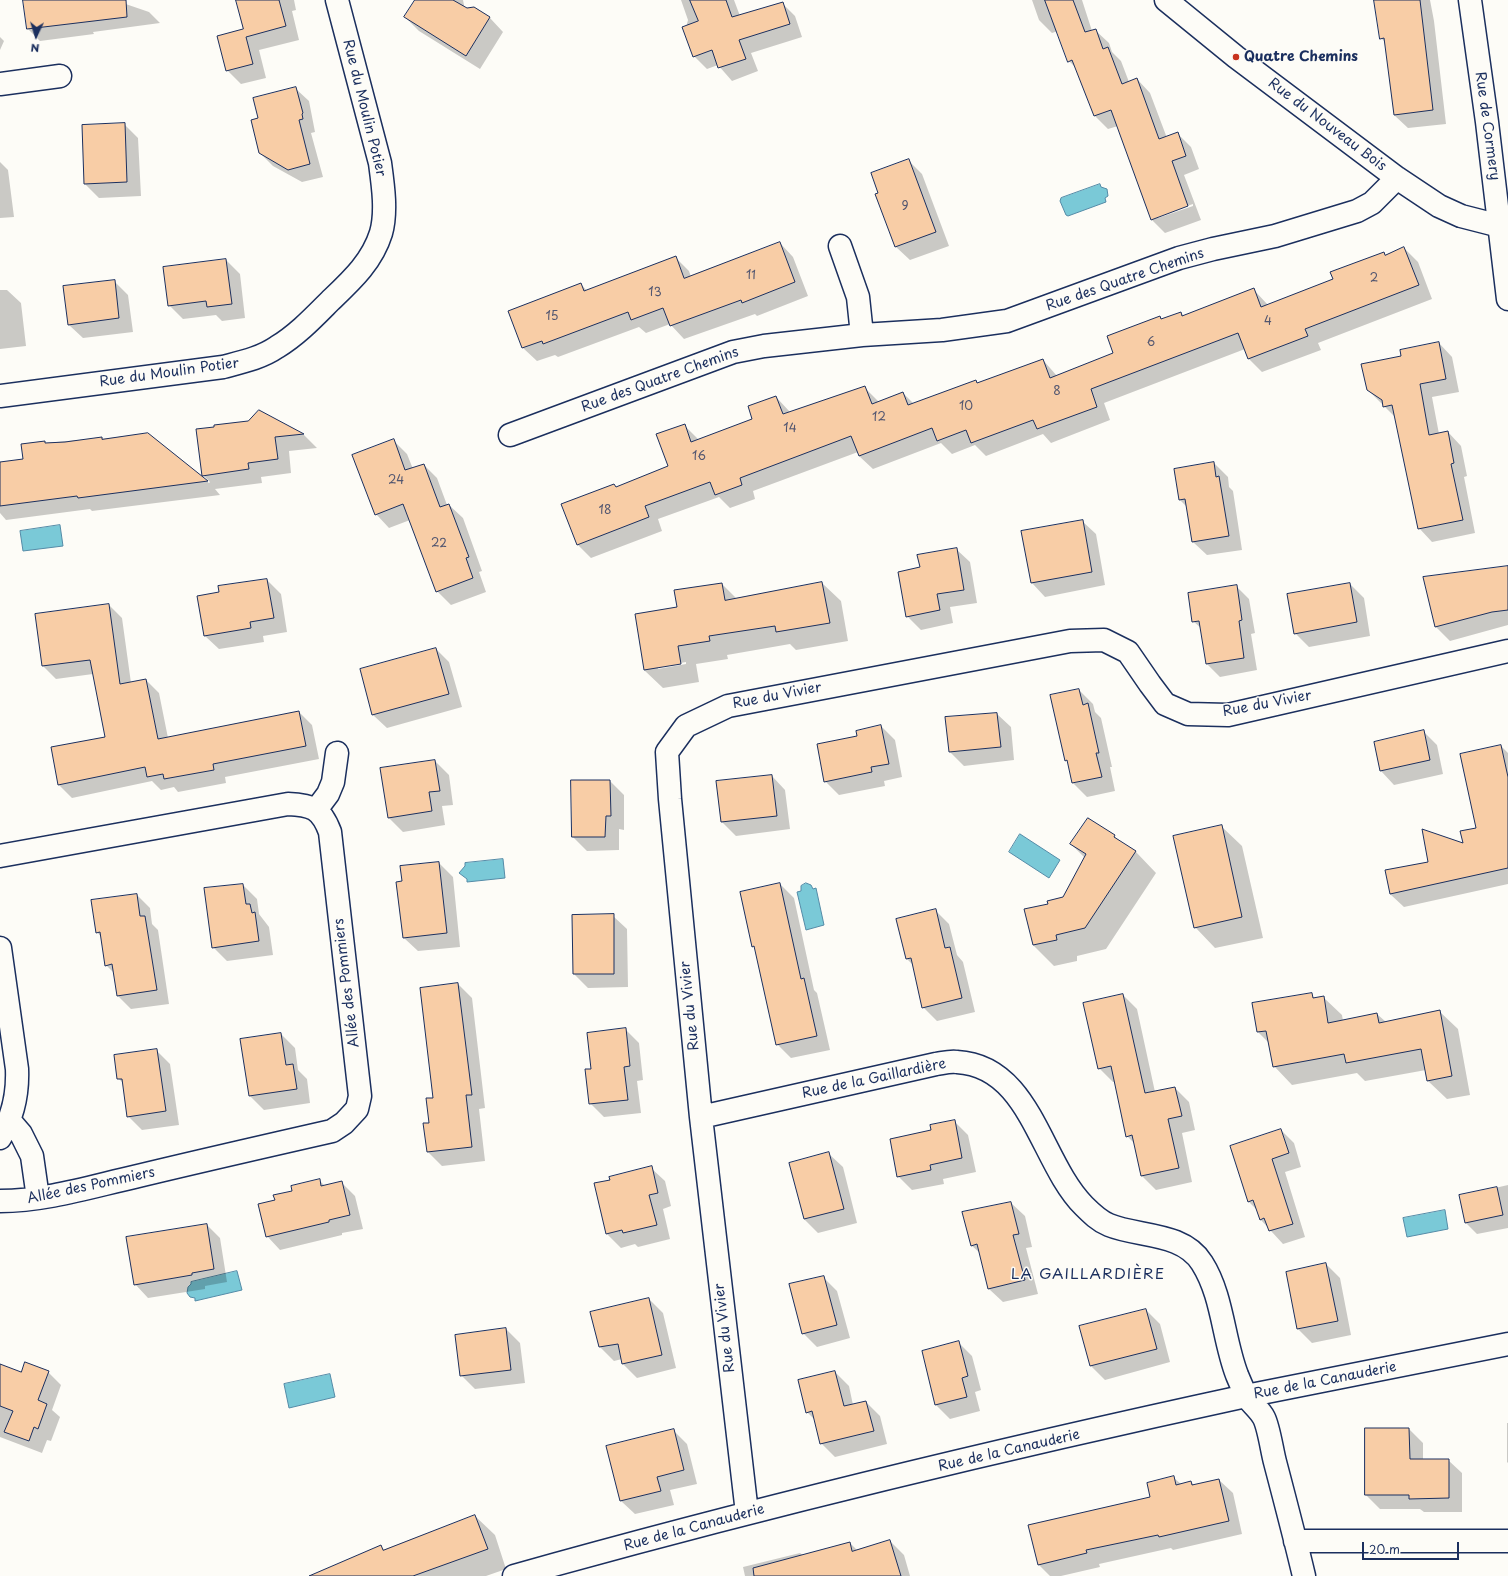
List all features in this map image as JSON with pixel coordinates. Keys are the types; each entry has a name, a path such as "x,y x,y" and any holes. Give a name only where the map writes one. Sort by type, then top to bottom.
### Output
{"street":[{"name":"Rue du Moulin Potier","path":"0,396 223,367 256,359 278,347 297,332 319,313 359,272 374,252 381,232 383,187 380,163 337,0"},
{"name":"Rue du Nouveau Bois","path":"1166,0 1236,57 1397,178 1439,206 1461,216 1504,226"},
{"name":"Rue de Cormery","path":"1470,0 1504,226 1508,299"},
{"path":"0,84 60,76"},
{"name":"Rue des Quatre Chemins","path":"510,435 733,352 764,346 862,335 942,330 1007,321 1179,258 1275,236 1356,211 1372,203 1397,178"},
{"path":"840,246 858,297 862,335"},
{"name":"Rue du Vivier","path":"747,1513 701,1117 670,800 667,752 686,726 728,706 1070,641 1104,640 1128,652 1165,704 1188,714 1228,715 1508,651"},
{"path":"0,856 288,804 304,805 316,810 328,794 334,782 337,752"},
{"name":"Allée des Pommiers","path":"0,1201 17,1201 38,1198 87,1188 332,1131 344,1123 357,1109 360,1096 359,1080 330,832 326,820 316,810"},
{"path":"0,948 18,1085 5,1129 21,1134 32,1156 38,1198"},
{"name":"Rue de la Gaillardière","path":"701,1117 936,1064 956,1062 974,1065 992,1073 1006,1084 1020,1100 1064,1178 1081,1202 1092,1214 1106,1224 1181,1244 1193,1251 1201,1260 1213,1286 1236,1374 1246,1396 1264,1418 1304,1576"},
{"name":"Rue de la Canauderie","path":"514,1576 747,1513 978,1457 1246,1396 1508,1344"},
{"path":"1295,1541 1508,1540"}],"water":[{"path":"1100,184 1101,187 1107,189 1108,196 1105,198 1106,202 1068,216 1066,215 1060,201 1061,198"},
{"path":"60,525 63,546 23,551 20,531"},
{"path":"1020,834 1060,860 1049,878 1009,852"},
{"path":"503,859 505,878 467,882 467,879 459,873 465,866 465,863"},
{"path":"806,883 811,885 813,889 816,888 824,925 806,930 797,892 801,891 801,886"},
{"path":"1445,1210 1448,1229 1407,1237 1403,1218"},
{"path":"237,1271 242,1290 195,1301 195,1298 190,1297 187,1293 191,1282"},
{"path":"330,1374 335,1397 289,1408 284,1384"}],"building":[{"path":"23,0 126,0 127,17 27,29"},
{"path":"236,0 279,0 286,26 246,37 253,64 226,71 217,36 243,29"},
{"path":"415,0 453,0 467,8 474,7 490,17 466,56 404,17"},
{"path":"690,0 726,0 732,17 783,2 790,24 739,40 746,59 718,68 712,50 693,57 682,27 698,21"},
{"path":"1045,0 1073,0 1085,32 1096,29 1103,49 1108,47 1122,84 1137,78 1159,139 1178,132 1186,156 1172,161 1188,206 1151,220 1111,110 1094,116 1072,60 1068,62"},
{"path":"1374,0 1420,0 1433,110 1394,115 1384,38 1380,39"},
{"path":"296,87 303,113 303,119 299,120 310,164 288,170 259,153 251,120 258,118 253,98"},
{"path":"125,123 127,182 84,184 82,125"},
{"path":"909,159 936,232 895,247 875,194 878,193 871,173"},
{"path":"780,242 795,282 742,303 741,300 670,326 663,308 631,320 628,312 543,344 542,341 522,348 508,311 581,283 584,291 676,256 684,278"},
{"path":"1404,247 1419,285 1305,329 1308,336 1248,359 1238,333 1091,389 1097,407 1037,429 1033,420 971,443 966,430 937,441 932,428 859,456 851,436 740,478 742,485 715,495 710,482 645,506 649,517 577,545 561,504 614,484 616,487 668,466 656,434 685,424 691,442 752,419 748,406 776,396 783,414 865,386 872,404 903,392 908,405 976,380 977,383 1043,359 1050,378 1113,353 1107,336 1160,316 1161,319 1181,312 1182,316 1254,288 1261,307 1333,279 1330,272 1384,252 1385,255"},
{"path":"226,259 232,304 207,307 206,301 168,306 163,267"},
{"path":"115,280 119,318 68,325 63,286"},
{"path":"1439,342 1446,379 1420,384 1429,435 1448,431 1454,463 1451,464 1463,520 1418,529 1392,405 1383,407 1382,400 1367,390 1361,364 1401,356 1400,350"},
{"path":"259,410 304,434 275,437 278,459 248,463 249,469 202,476 196,429 214,427 214,425 248,421"},
{"path":"148,433 208,481 78,498 77,496 0,506 0,462 23,459 21,444 45,441 45,443 65,442 102,437 102,439"},
{"path":"394,439 405,470 424,464 440,507 449,504 469,557 466,558 473,578 436,592 403,504 375,515 352,455"},
{"path":"1214,462 1216,477 1219,476 1229,536 1192,542 1185,499 1179,500 1174,469"},
{"path":"1083,520 1092,572 1031,583 1021,531"},
{"path":"957,548 964,590 937,594 940,610 906,617 898,572 920,567 917,555"},
{"path":"1508,566 1508,610 1492,612 1435,627 1423,577"},
{"path":"267,579 274,618 250,622 251,628 204,636 197,596 219,592 218,586"},
{"path":"822,582 830,623 776,632 775,626 709,636 710,641 678,646 681,664 644,670 635,614 677,607 674,590 722,583 725,600"},
{"path":"1350,583 1357,622 1294,634 1287,594"},
{"path":"1237,585 1242,620 1239,621 1244,658 1206,664 1199,621 1192,622 1188,593"},
{"path":"109,604 120,684 146,679 158,739 299,711 306,746 213,764 214,770 164,779 163,774 147,777 145,767 58,785 51,747 105,737 90,660 42,666 35,614"},
{"path":"436,648 449,694 372,715 360,669"},
{"path":"1079,689 1083,705 1088,703 1099,753 1096,753 1102,777 1072,783 1067,760 1065,761 1050,695"},
{"path":"997,713 1001,747 949,752 945,717"},
{"path":"881,725 889,764 871,767 872,772 824,782 817,744 857,736 856,731"},
{"path":"1424,730 1430,760 1380,771 1374,742"},
{"path":"1501,745 1508,777 1508,868 1390,894 1385,870 1428,862 1422,829 1463,843 1460,831 1476,828 1460,754"},
{"path":"435,760 440,791 429,792 432,811 388,818 380,768"},
{"path":"772,775 777,816 721,822 716,781"},
{"path":"571,780 610,780 611,816 606,816 605,837 572,837"},
{"path":"1088,818 1115,835 1114,837 1136,851 1085,928 1056,935 1057,940 1033,945 1024,909 1048,904 1047,901 1063,897 1086,854 1070,844"},
{"path":"1222,825 1242,917 1194,928 1173,836"},
{"path":"439,862 447,933 403,938 396,882 402,881 400,866"},
{"path":"780,883 801,979 804,978 817,1036 776,1045 754,946 752,947 740,892"},
{"path":"243,884 246,904 250,904 252,913 255,912 259,941 212,948 204,888"},
{"path":"137,894 140,916 145,916 157,990 117,996 112,964 105,966 100,932 96,933 91,900"},
{"path":"936,909 945,948 950,947 962,998 922,1008 911,958 906,959 896,919"},
{"path":"614,914 614,974 573,974 572,915"},
{"path":"458,983 472,1095 466,1095 472,1147 427,1152 423,1123 429,1123 426,1098 433,1098 420,988"},
{"path":"1312,993 1313,998 1324,996 1328,1023 1377,1013 1379,1023 1440,1010 1452,1076 1427,1081 1421,1049 1346,1063 1344,1054 1273,1067 1266,1031 1257,1032 1252,1003"},
{"path":"1123,994 1145,1093 1175,1087 1182,1116 1168,1119 1179,1168 1141,1176 1132,1135 1126,1137 1111,1066 1098,1069 1083,1003"},
{"path":"626,1028 630,1066 624,1067 628,1100 589,1104 585,1069 591,1069 587,1033"},
{"path":"281,1033 286,1065 293,1064 297,1089 249,1096 240,1039"},
{"path":"157,1049 166,1111 127,1117 122,1079 117,1079 114,1055"},
{"path":"955,1120 962,1158 930,1165 931,1170 897,1177 890,1139 931,1130 930,1125"},
{"path":"1281,1129 1289,1153 1272,1159 1293,1224 1269,1231 1264,1218 1260,1220 1253,1200 1248,1202 1230,1146"},
{"path":"829,1152 844,1209 804,1219 789,1163"},
{"path":"652,1166 658,1193 649,1195 657,1225 623,1233 622,1230 606,1234 594,1183 610,1180 609,1177"},
{"path":"320,1179 321,1186 342,1181 350,1215 329,1220 329,1222 266,1237 258,1204 275,1200 273,1195 292,1191 291,1186"},
{"path":"1497,1187 1503,1215 1465,1223 1459,1195"},
{"path":"1011,1202 1019,1234 1013,1235 1025,1280 988,1289 977,1244 971,1246 962,1212"},
{"path":"207,1224 214,1269 192,1273 192,1275 134,1285 126,1237"},
{"path":"1326,1263 1338,1321 1297,1329 1286,1272"},
{"path":"824,1276 837,1325 802,1334 789,1284"},
{"path":"649,1298 662,1355 622,1364 618,1344 599,1347 590,1312"},
{"path":"1146,1309 1157,1349 1090,1366 1079,1326"},
{"path":"506,1328 511,1370 460,1376 455,1335"},
{"path":"959,1341 968,1376 962,1378 967,1397 935,1405 922,1351"},
{"path":"25,1362 49,1371 38,1400 47,1404 38,1429 34,1427 29,1441 4,1432 13,1411 0,1406 0,1364 21,1372"},
{"path":"835,1371 844,1406 866,1401 874,1431 820,1444 812,1411 806,1413 798,1380"},
{"path":"1365,1428 1409,1428 1410,1459 1449,1459 1449,1498 1409,1499 1409,1495 1365,1495"},
{"path":"674,1429 684,1470 657,1477 661,1491 620,1501 606,1446"},
{"path":"1174,1476 1176,1485 1191,1481 1192,1485 1219,1479 1229,1521 1159,1537 1158,1535 1086,1550 1087,1553 1038,1565 1028,1525 1150,1497 1147,1483"},
{"path":"475,1515 488,1549 413,1576 309,1576 381,1545 383,1550"},
{"path":"890,1540 901,1576 754,1576 753,1568 850,1542 852,1551"}],"place":[{"name":"Quatre Chemins","path":"1236,57"}],"district":[{"name":"LA GAILLARDIÈRE","path":"1088,1275"}]}
